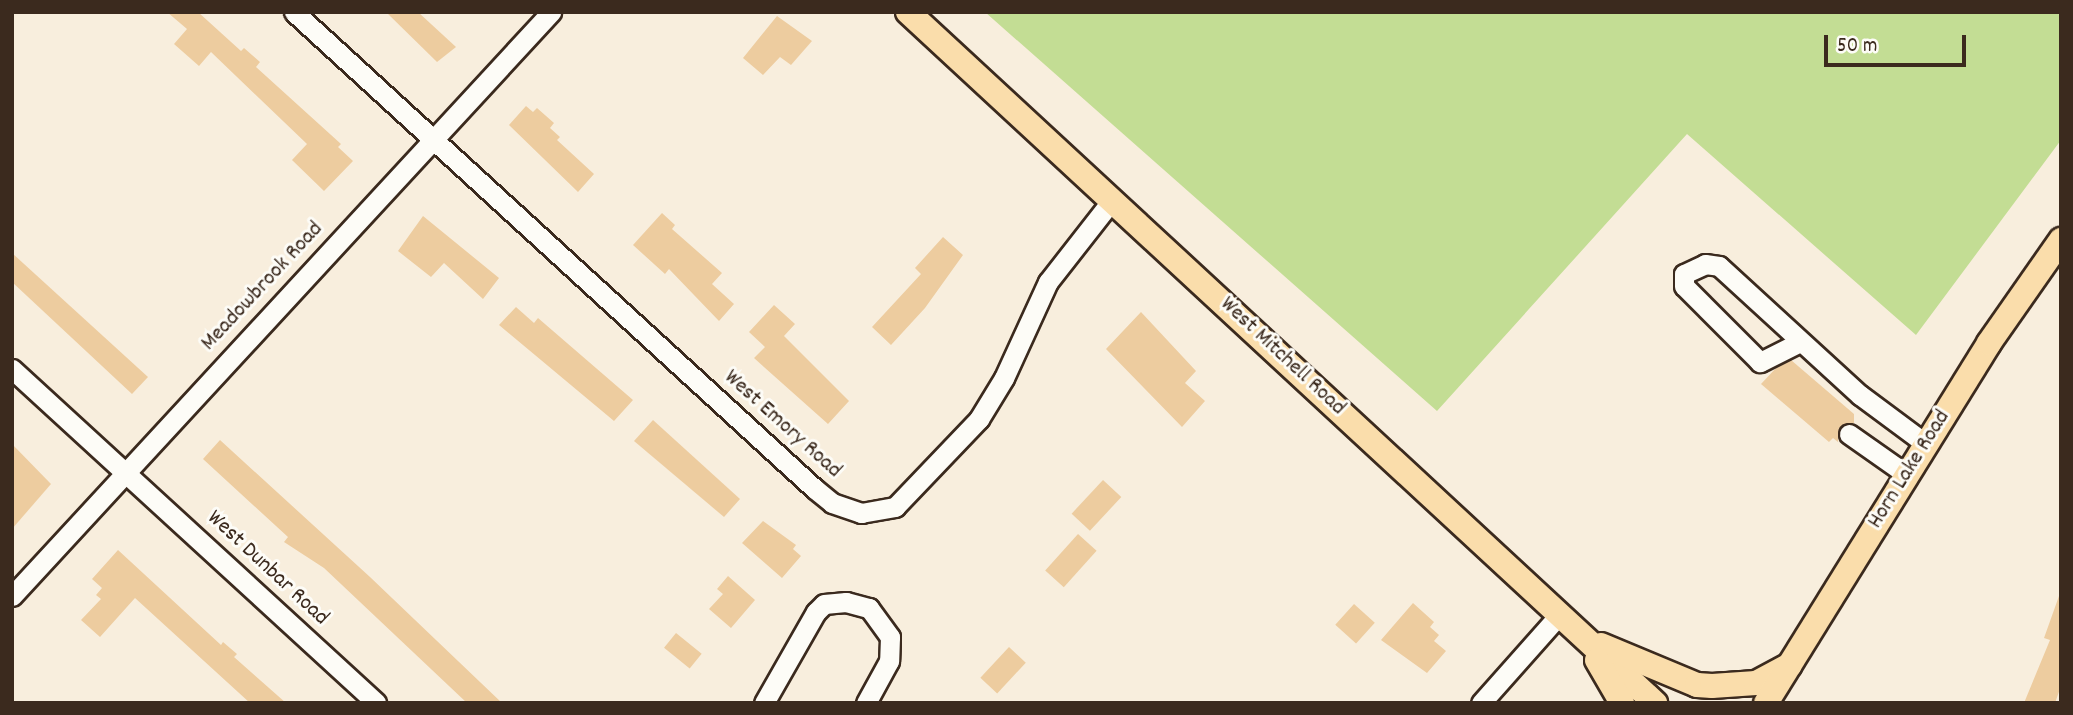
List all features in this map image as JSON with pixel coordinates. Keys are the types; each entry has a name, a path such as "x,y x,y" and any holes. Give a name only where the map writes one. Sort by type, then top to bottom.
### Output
{"main road":[{"name":"West Mitchell Road","path":"908,12 1655,703"},
{"name":"Horn Lake Road","path":"1766,703 1906,474 2061,240"},
{"path":"1584,638 1697,685 1756,683 1790,665"},
{"path":"1584,638 1622,703"},
{"path":"1786,703 1790,665"}],"street":[{"name":"West Emory Road","path":"295,12 815,489 832,503 861,513 895,507 979,419 1004,378 1048,282 1112,200"},
{"name":"Meadowbrook Road","path":"12,596 551,12"},
{"path":"1800,342 1760,362 1684,286 1684,274 1705,264 1719,266 1800,342 1891,420 1926,444"},
{"name":"West Dunbar Road","path":"12,369 376,703"},
{"path":"1849,434 1906,474"},
{"path":"764,703 816,612 824,604 846,602 869,608 890,637 889,660 866,703"},
{"path":"1481,703 1559,615"}],"green space":[{"path":"985,12 2056,12 2061,16 2061,140 1916,335 1687,134 1437,411"}],"building":[{"path":"167,12 198,12 241,51 244,48 260,62 256,67 341,144 338,147 353,161 324,191 292,160 307,144 211,52 199,66 174,44 187,29"},
{"path":"386,12 418,12 456,47 437,62"},
{"path":"777,16 812,41 791,65 780,57 763,75 743,58"},
{"path":"526,106 533,112 537,108 554,123 550,128 560,137 557,140 594,174 578,192 509,125"},
{"path":"662,213 675,225 672,229 722,273 712,284 734,304 719,321 669,269 665,274 633,245"},
{"path":"423,216 499,278 483,299 444,263 431,277 398,251"},
{"path":"943,237 963,255 925,308 891,345 872,327 921,274 915,268"},
{"path":"12,253 148,377 132,394 12,282"},
{"path":"774,305 795,324 784,336 849,401 828,424 754,358 765,347 749,332"},
{"path":"516,307 534,323 538,318 633,400 614,421 499,325"},
{"path":"1141,312 1196,371 1185,383 1205,401 1182,427 1106,349"},
{"path":"1791,360 1854,414 1854,423 1839,428 1838,442 1833,438 1829,442 1761,384 1776,368"},
{"path":"653,420 740,499 724,517 634,441"},
{"path":"220,440 370,577 502,703 467,703 324,568 284,542 288,537 203,459"},
{"path":"12,444 51,484 12,529"},
{"path":"1103,480 1121,497 1090,531 1072,514"},
{"path":"763,521 796,545 793,549 801,556 782,578 742,543"},
{"path":"1078,534 1097,551 1064,587 1045,570"},
{"path":"118,550 221,645 223,642 237,654 234,657 286,703 250,703 135,598 100,637 81,620 101,599 96,595 102,588 92,579"},
{"path":"728,576 755,600 731,628 709,609 723,594 717,589"},
{"path":"2059,596 2061,686 2055,703 2024,703 2050,640 2044,638"},
{"path":"1413,603 1434,622 1430,627 1439,635 1434,641 1446,651 1427,673 1381,640"},
{"path":"1354,604 1375,623 1356,644 1335,625"},
{"path":"676,633 702,654 690,669 664,648"},
{"path":"1009,647 1026,663 997,693 980,678"}]}
